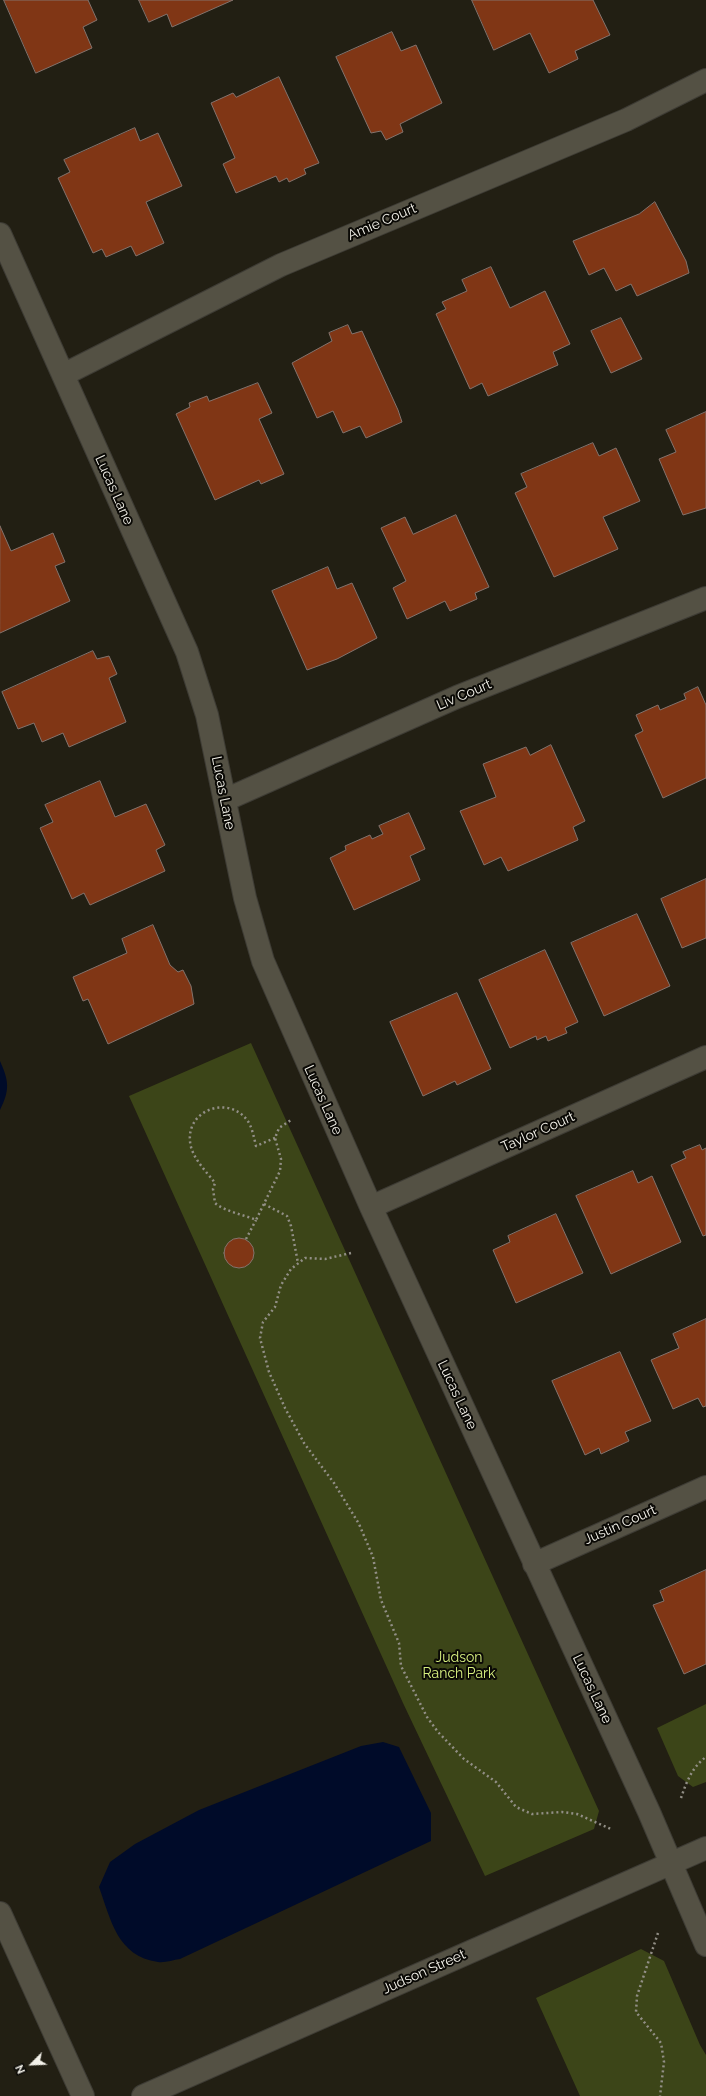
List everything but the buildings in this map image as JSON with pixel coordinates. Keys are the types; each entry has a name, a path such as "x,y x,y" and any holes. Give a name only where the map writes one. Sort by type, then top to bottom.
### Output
{"street":[{"name":"Amie Court","path":"63,375 282,265 626,120 706,80"},
{"name":"Lucas Lane","path":"0,234 186,652 207,715 245,898 263,961 371,1207 671,1863 706,1944"},
{"name":"Liv Court","path":"225,800 457,697 706,598"},
{"name":"Taylor Court","path":"371,1207 706,1057"},
{"name":"Justin Court","path":"534,1564 706,1487"},
{"name":"Judson Street","path":"143,2096 706,1848"},
{"path":"0,1913 83,2096"}],"path":[{"path":"256,1220 239,1212 223,1210 215,1203 213,1189 215,1183 197,1160 190,1142 192,1125 202,1112 220,1106 236,1110 248,1120 256,1146 275,1138"},
{"path":"246,1239 280,1171 281,1159 275,1138 279,1128 292,1120"},
{"path":"264,1204 288,1216 298,1263"},
{"path":"351,1253 325,1259 305,1258 291,1269 281,1285 275,1307 263,1322 260,1338 267,1365 285,1408 304,1443 334,1484 359,1524 373,1557 381,1600 398,1643 401,1666 427,1717 438,1732 464,1759 496,1782 516,1807 532,1814 562,1812 577,1814 611,1829"},
{"path":"681,1798 688,1779 701,1761 706,1757"},
{"path":"658,1933 637,1996 636,2012 661,2043 664,2062 660,2096"}],"green space":[{"name":"Judson Ranch Park","path":"251,1043 599,1811 594,1829 485,1876 403,1703 129,1096"},
{"path":"706,1704 706,1782 693,1787 678,1776 657,1728"},
{"path":"641,1949 664,1961 700,2045 706,2055 706,2096 580,2096 536,1998"}],"water":[{"path":"0,1061 7,1080 7,1091 0,1110"},
{"path":"383,1742 399,1747 431,1813 431,1841 180,1959 158,1962 144,1958 133,1952 124,1944 112,1924 99,1887 110,1862 135,1844 199,1810 361,1746"}]}
